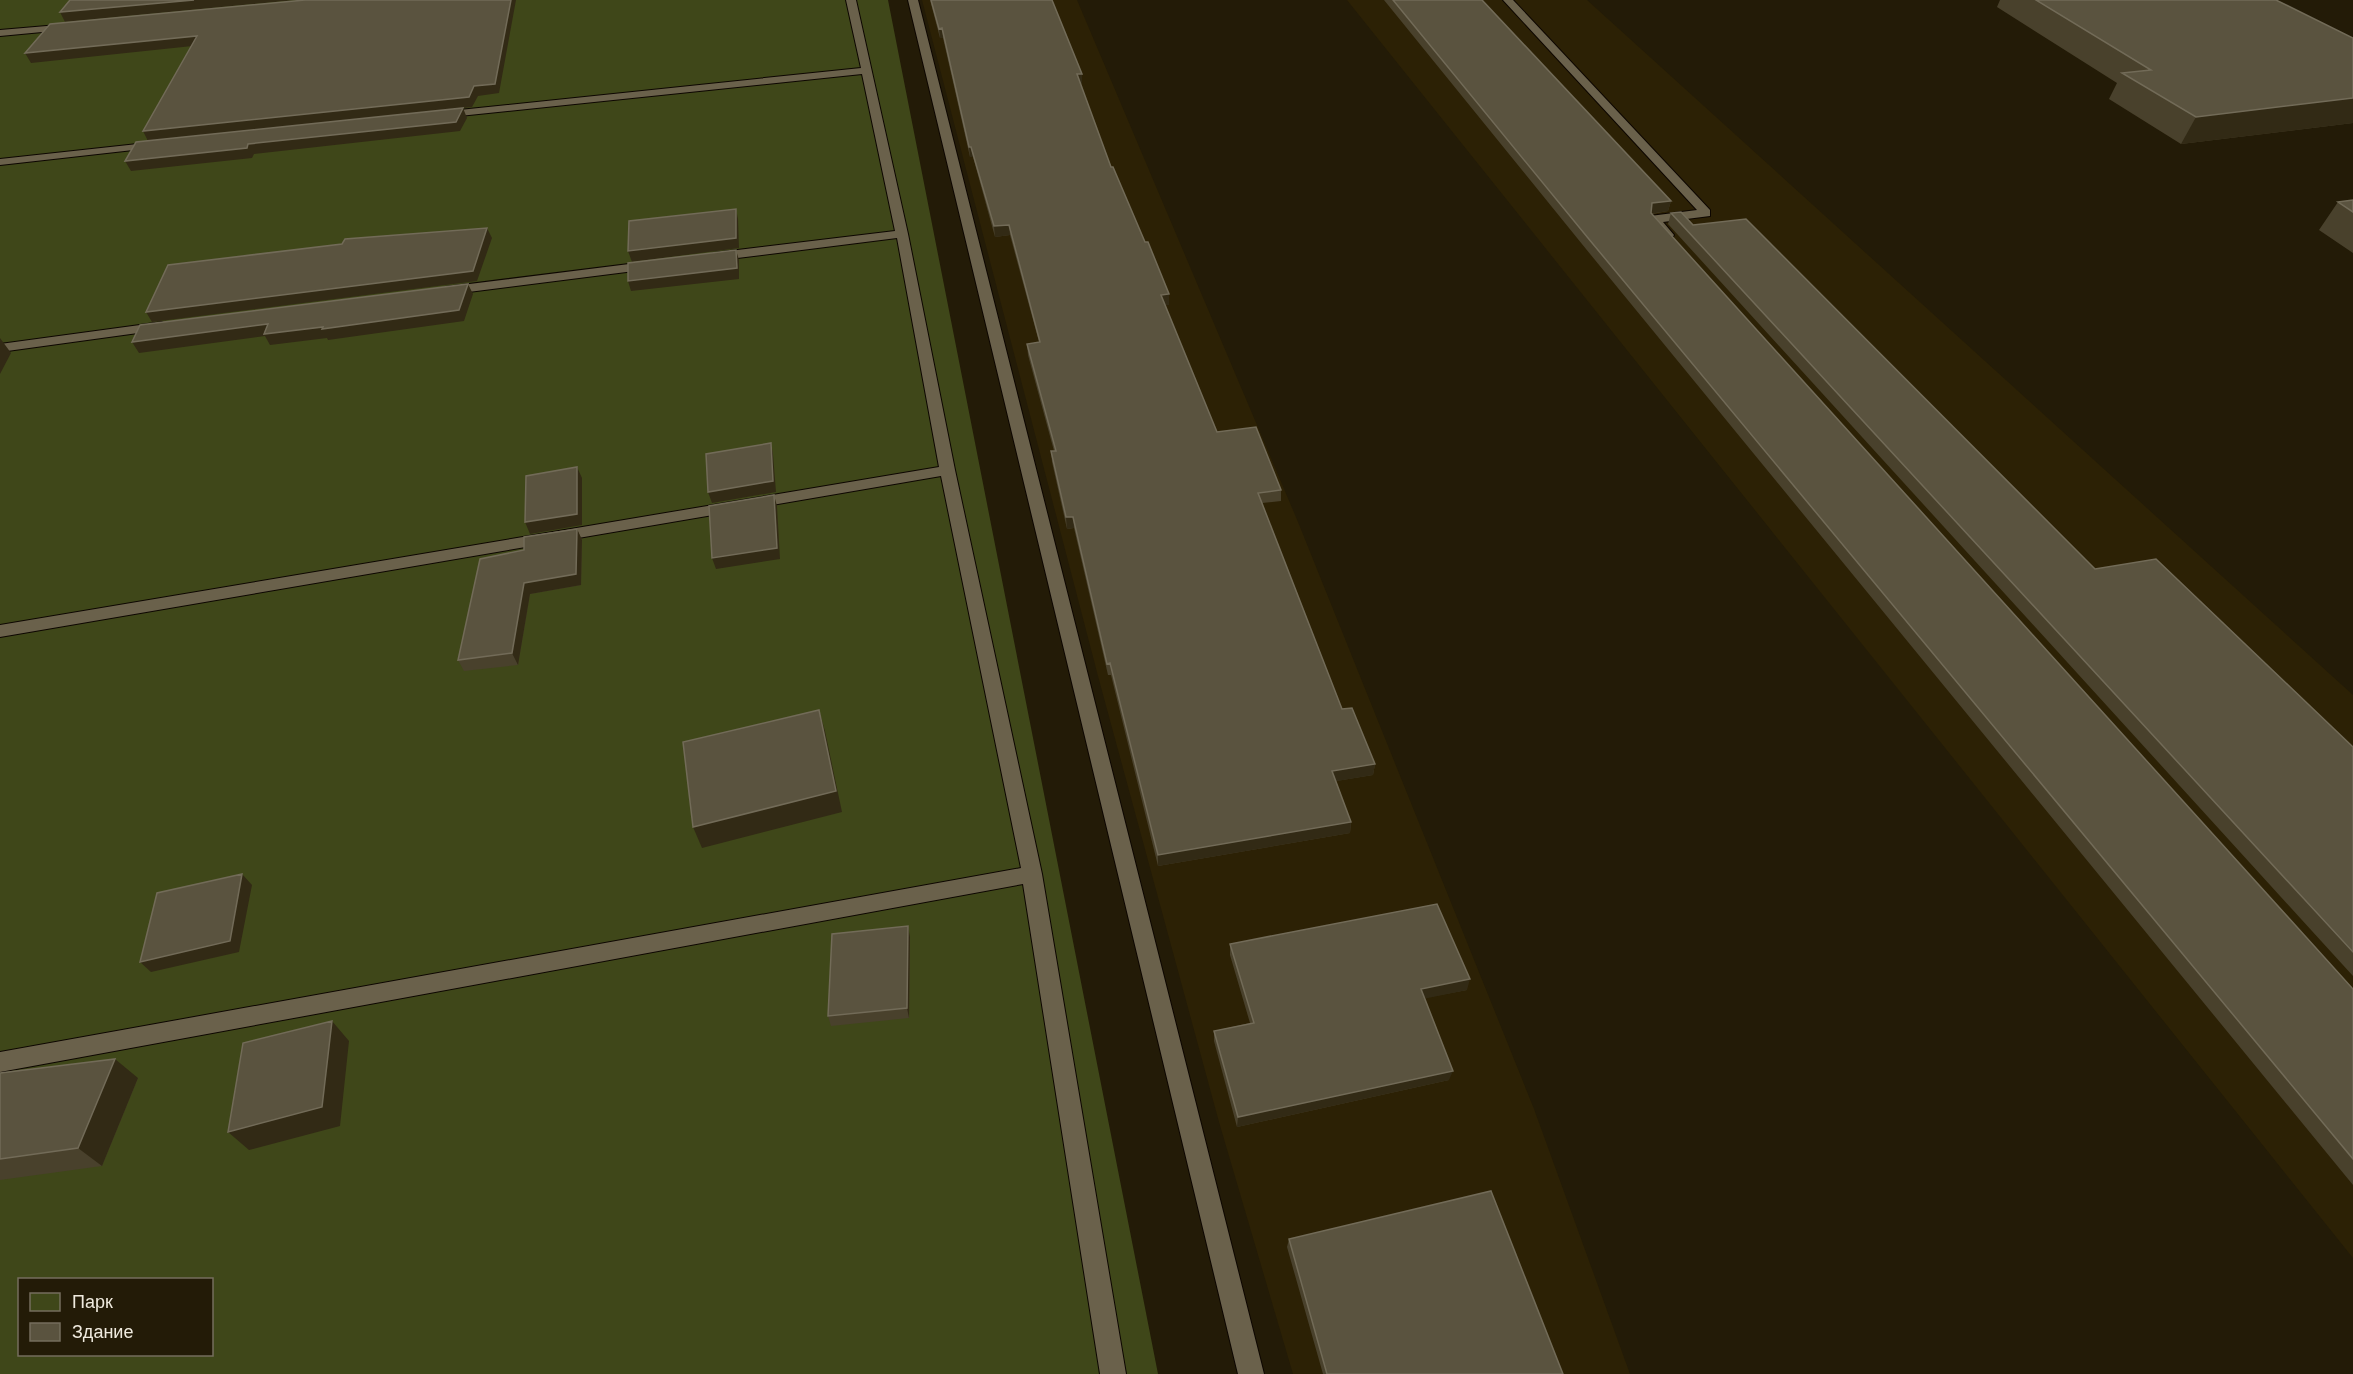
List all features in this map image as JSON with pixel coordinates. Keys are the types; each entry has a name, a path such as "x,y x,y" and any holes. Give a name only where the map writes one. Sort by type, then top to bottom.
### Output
{"lane":[{"path":"851,0 902,234 947,470 1032,874 1113,1374"},
{"path":"912,0 1251,1374"},
{"path":"1508,0 1706,213 1654,219 1677,245"},
{"path":"0,33 76,26"},
{"path":"428,117 867,70"},
{"path":"0,162 166,144"},
{"path":"700,259 902,234"},
{"path":"427,293 664,263"},
{"path":"0,348 177,324"},
{"path":"0,631 947,470"},
{"path":"0,1062 1032,874"}],"shaded area":[{"path":"922,0 1077,0 1298,522 1534,1109 1630,1374 1293,1374 1219,1122 1098,676"},
{"path":"1347,0 1587,0 2353,695 2353,1258"}],"green space":[{"path":"0,0 888,0 1158,1374 0,1374"}],"building":[{"path":"70,0 194,0 60,12"},
{"path":"305,0 511,0 495,84 474,86 469,97 143,131 197,36 25,53 50,24"},
{"path":"931,0 1052,0 1082,74 1077,74 1111,167 1113,167 1145,242 1148,242 1169,294 1161,295 1217,432 1256,427 1281,490 1258,493 1342,709 1352,708 1375,764 1332,771 1351,822 1158,855 1110,663 1107,664 1073,517 1066,517 1051,451 1056,451 1027,344 1040,342 1009,225 994,226 971,147 969,147 942,28 939,29"},
{"path":"1393,0 1482,0 1671,201 1652,203 1651,213 2353,989 2353,1159 1588,238"},
{"path":"2036,0 2276,0 2353,38 2353,98 2196,117 2122,73 2151,70"},
{"path":"463,108 456,122 248,144 247,148 125,161 136,142"},
{"path":"2353,200 2353,212 2338,202"},
{"path":"736,209 736,238 628,251 629,221"},
{"path":"1681,212 1693,225 1746,219 2095,569 2156,559 2353,747 2353,952 1671,213"},
{"path":"487,228 473,271 146,312 168,265 342,244 345,239"},
{"path":"736,250 737,268 628,281 628,263"},
{"path":"468,284 459,310 322,329 323,327 264,334 268,324 132,342 140,325"},
{"path":"771,443 773,481 708,492 706,454"},
{"path":"577,467 577,514 525,522 526,476"},
{"path":"774,495 777,548 712,558 709,506"},
{"path":"577,529 576,574 524,583 512,653 458,660 480,559 524,550 524,537"},
{"path":"819,710 836,791 693,827 683,742"},
{"path":"242,874 230,941 140,962 157,893"},
{"path":"1437,904 1470,979 1421,989 1453,1071 1238,1117 1214,1031 1254,1023 1230,944"},
{"path":"908,926 907,1008 828,1016 832,934"},
{"path":"332,1021 322,1107 228,1132 243,1043"},
{"path":"115,1059 78,1148 0,1159 0,1073"},
{"path":"1491,1191 1563,1374 1327,1374 1289,1239"}]}
